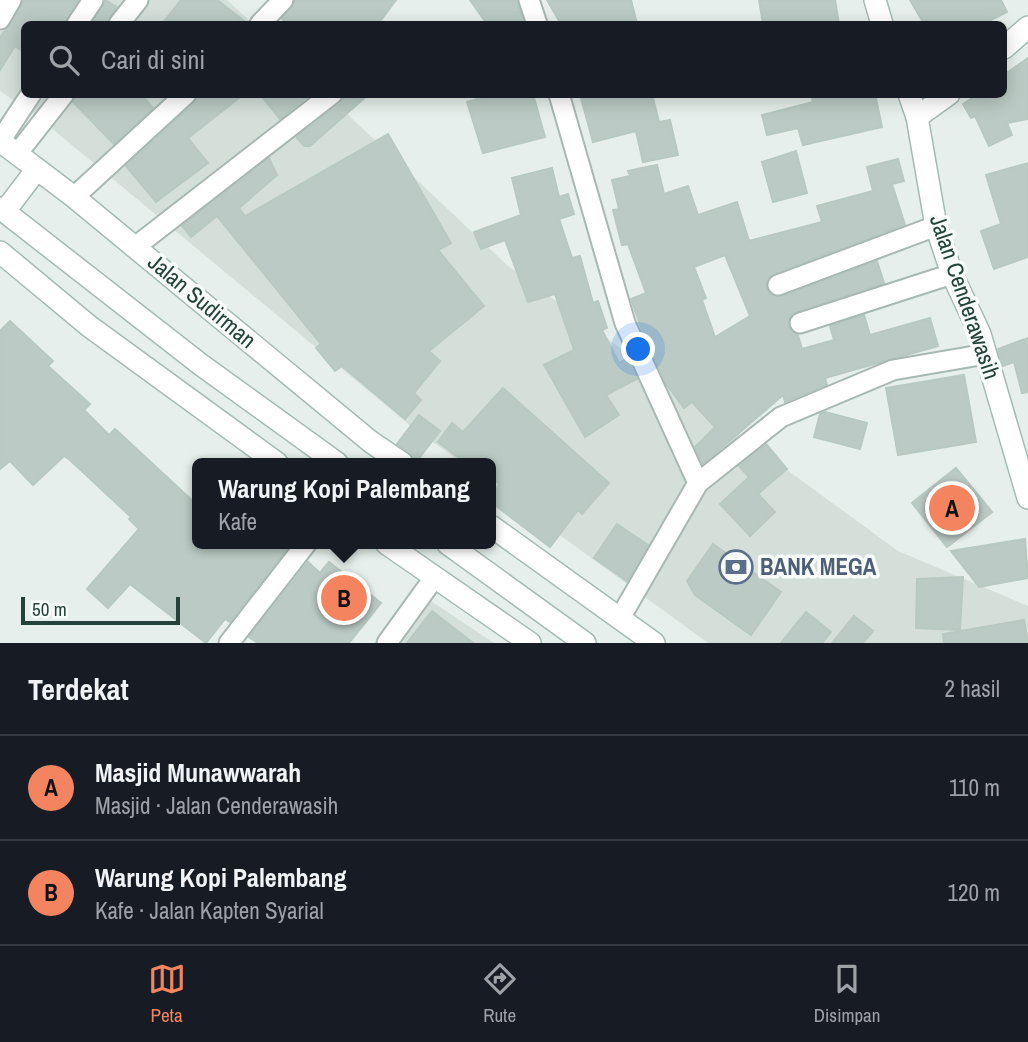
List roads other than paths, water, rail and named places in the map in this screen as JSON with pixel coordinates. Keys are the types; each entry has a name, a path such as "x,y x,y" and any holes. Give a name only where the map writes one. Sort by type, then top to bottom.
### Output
{"main road":[{"path":"875,0 882,21"},
{"path":"1007,45 1028,27"},
{"name":"Jalan Cenderawasih","path":"910,98 917,117 936,226 952,274 986,354 1022,451 1028,498"},
{"path":"917,117 943,98"},
{"name":"Jalan Sudirman","path":"6,145 74,197 371,442 395,458"},
{"path":"2,210 37,169"},
{"name":"Jalan Sudirman","path":"2,210 200,364 330,458"},
{"path":"0,252 89,326 270,458"},
{"path":"496,530 654,643"},
{"path":"394,549 530,643"},
{"path":"455,549 585,643"}],"street":[{"path":"0,19 11,0"},
{"path":"79,21 93,0"},
{"path":"121,21 138,0"},
{"path":"263,21 283,0"},
{"path":"529,0 536,21"},
{"path":"6,145 29,98"},
{"path":"6,145 59,98"},
{"path":"74,197 182,98"},
{"path":"135,247 327,98"},
{"path":"560,98 625,323 698,483"},
{"path":"778,285 936,226"},
{"path":"800,323 952,274"},
{"path":"620,618 698,483 781,417 893,370 986,354"},
{"path":"229,643 302,549"},
{"path":"387,643 434,578"}],"place":[{"name":"Masjid Munawwarah","path":"952,508"},
{"name":"BANK MEGA","path":"736,567"},
{"name":"Warung Kopi Palembang","path":"344,598"}]}
